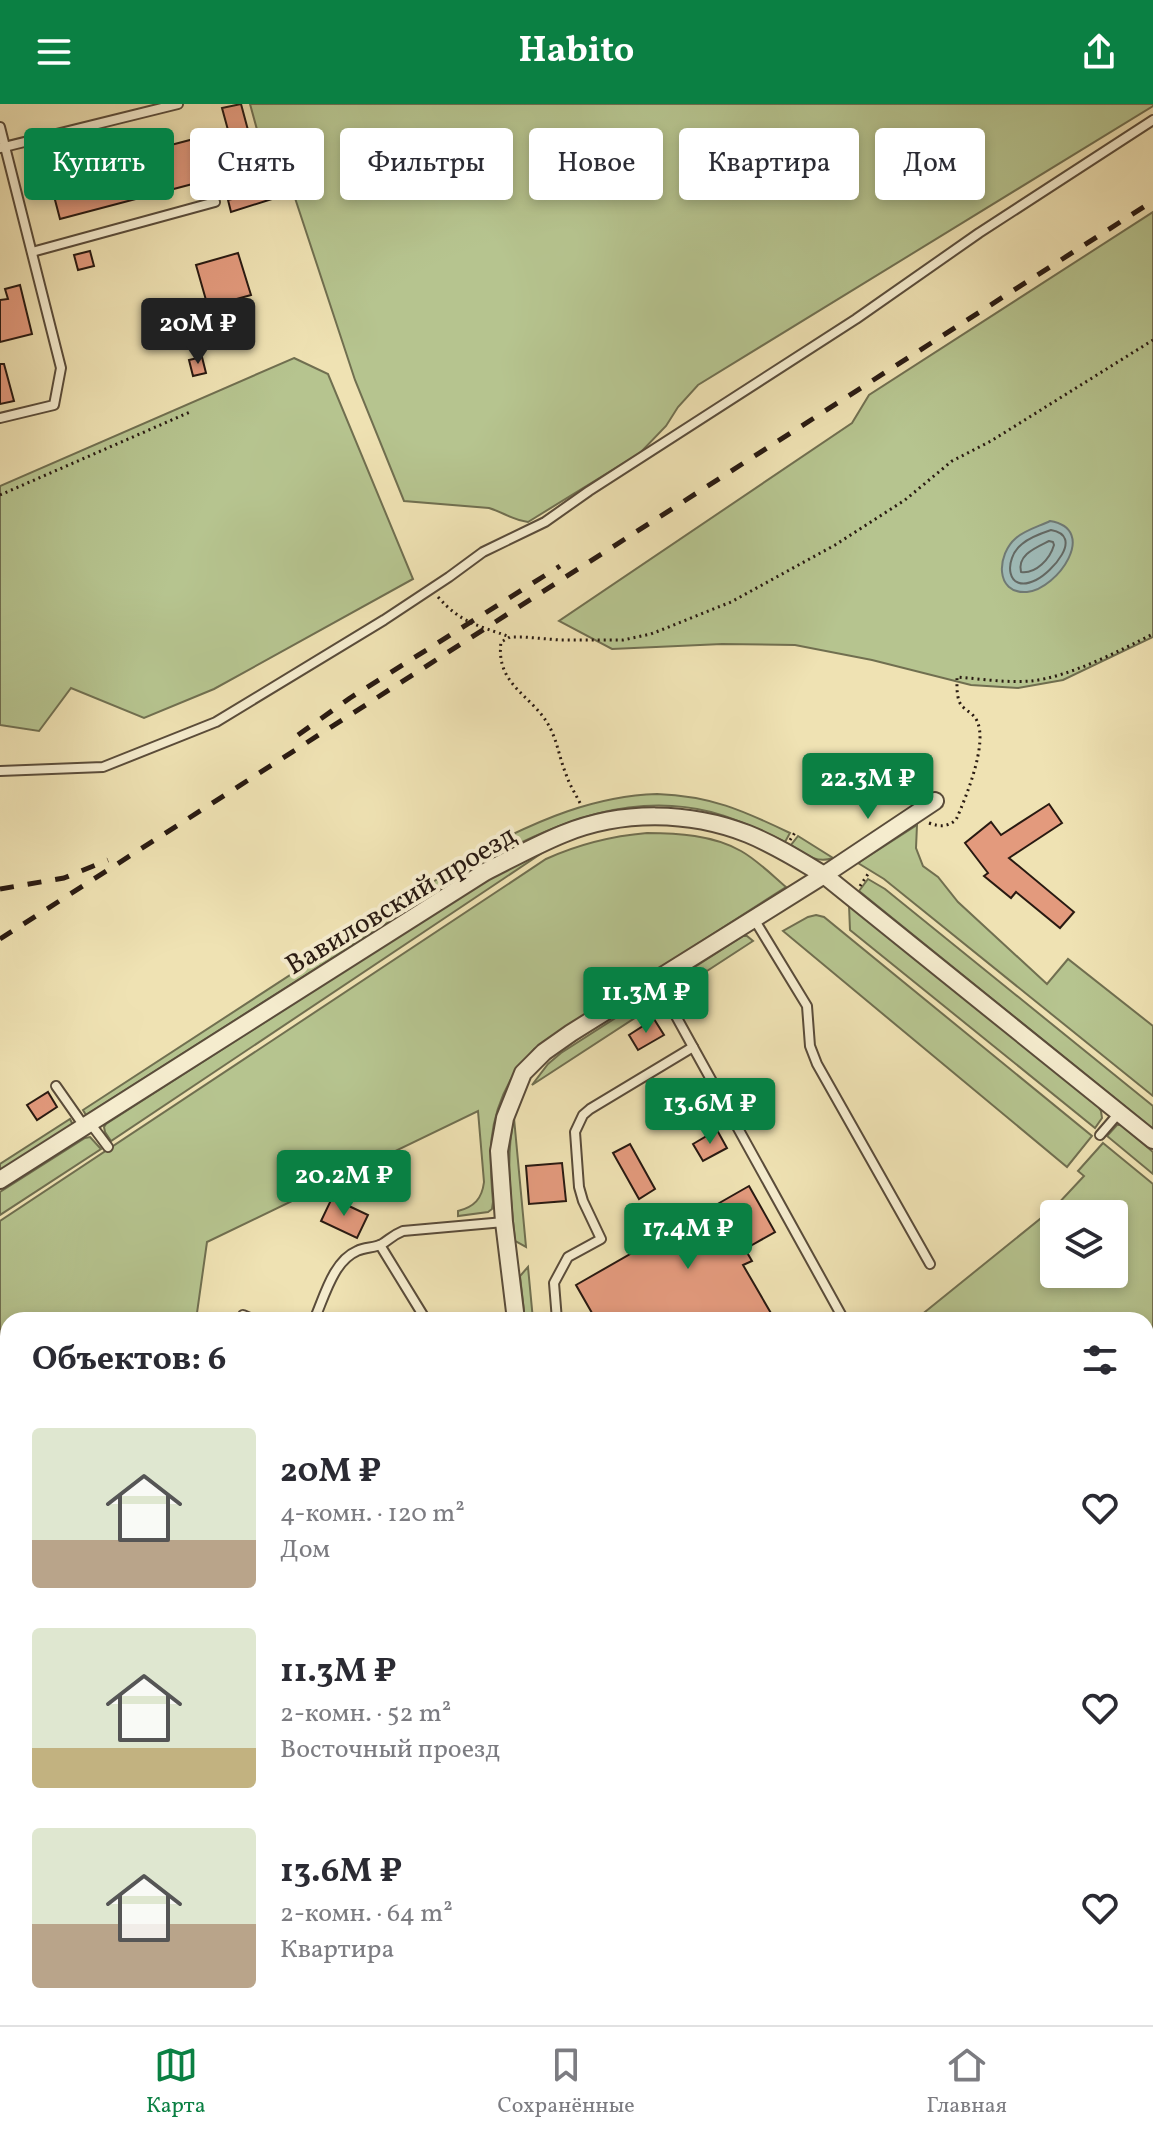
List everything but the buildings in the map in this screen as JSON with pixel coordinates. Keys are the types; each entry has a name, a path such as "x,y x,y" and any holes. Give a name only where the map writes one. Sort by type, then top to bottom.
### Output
{"street":[{"path":"515,1312 499,1151 505,1118 523,1073 544,1052 571,1033 824,875 935,801"},
{"name":"Вавиловский проезд","path":"0,1180 485,872 565,833 635,817 668,816 708,821 748,834 824,875 1153,1140"}],"lane":[{"path":"2,147 178,104"},
{"path":"0,771 103,767 216,722 384,620 483,552 545,522 1153,120"},
{"path":"0,127 2,147 61,368 54,405 0,418"},
{"path":"32,252 215,202"},
{"path":"754,918 807,1006 810,1046 817,1064 930,1264"},
{"path":"656,980 840,1312"},
{"path":"556,1312 554,1283 568,1257 601,1239 579,1187 575,1132 578,1123 590,1109 693,1047"},
{"path":"56,1086 108,1147"},
{"path":"1100,1135 1119,1113"},
{"path":"318,1312 337,1268 357,1251 380,1245 403,1231 504,1222"},
{"path":"380,1245 421,1312"}],"path":[{"path":"430,589 453,614 510,637 623,640 651,634 731,602 835,545 905,500 952,461 991,441 1153,340"},
{"path":"0,495 190,412"},
{"path":"910,817 937,826 950,825 961,809 975,767 980,732 976,720 959,702 957,677 1033,681 1064,673 1153,634"},
{"path":"510,637 501,642 499,656 505,674 513,687 544,717 580,803"},
{"path":"857,889 868,874"}],"green space":[{"path":"250,104 1153,104 698,385 640,453 528,522 489,508 404,501 355,380 296,200 324,200 324,128 257,128"},
{"path":"1153,212 1153,637 1063,680 1018,688 971,685 872,660 795,645 722,644 612,649 559,621 852,423 869,395"},
{"path":"294,358 328,374 413,579 214,689 144,718 71,688 39,731 0,725 0,486"},
{"path":"657,794 726,806 790,833 785,842 711,812 653,806 598,814 544,832 492,857 86,1115 83,1110 485,848 568,811 611,799"},
{"path":"917,825 916,848 923,866 1047,984 1068,959 1153,1026 1153,1096 884,879 858,863"},
{"path":"670,834 719,841 753,859 786,887 534,1049 511,1079 494,1125 492,1209 458,1216 458,1211 476,1201 483,1188 478,1111 207,1242 197,1312 0,1312 0,1221 546,859 621,836"},
{"path":"798,836 833,858 816,859 801,852 791,845"},
{"path":"545,851 111,1141 105,1132 106,1124 489,878"},
{"path":"868,879 885,889 1153,1106 1153,1129 859,891"},
{"path":"849,905 1098,1106 1102,1118 1095,1128 850,930"},
{"path":"816,915 824,917 1092,1136 1067,1167 783,931"},
{"path":"743,936 753,941 532,1085 561,1053"},
{"path":"514,1118 526,1247 515,1241 512,1210 509,1164"},
{"path":"70,1119 73,1125 0,1172 0,1164"},
{"path":"1117,1125 1121,1125 1153,1152 1153,1174 1107,1136"},
{"path":"90,1137 101,1149 0,1215 0,1192"},
{"path":"1103,1143 1153,1184 1153,1312 925,1312 1040,1219 1040,1288 1128,1288 1128,1200 1062,1200 1084,1176 1078,1171"},
{"path":"528,1267 532,1312 524,1312 520,1276"}],"water":[{"path":"1050,521 1064,526 1071,535 1072,546 1068,558 1051,581 1027,592 1016,591 1004,580 1002,563 1005,553 1020,535"}],"railway":[{"path":"0,939 1153,201"},
{"path":"298,735 350,698 560,566"},
{"path":"0,889 64,878 108,860"}]}
